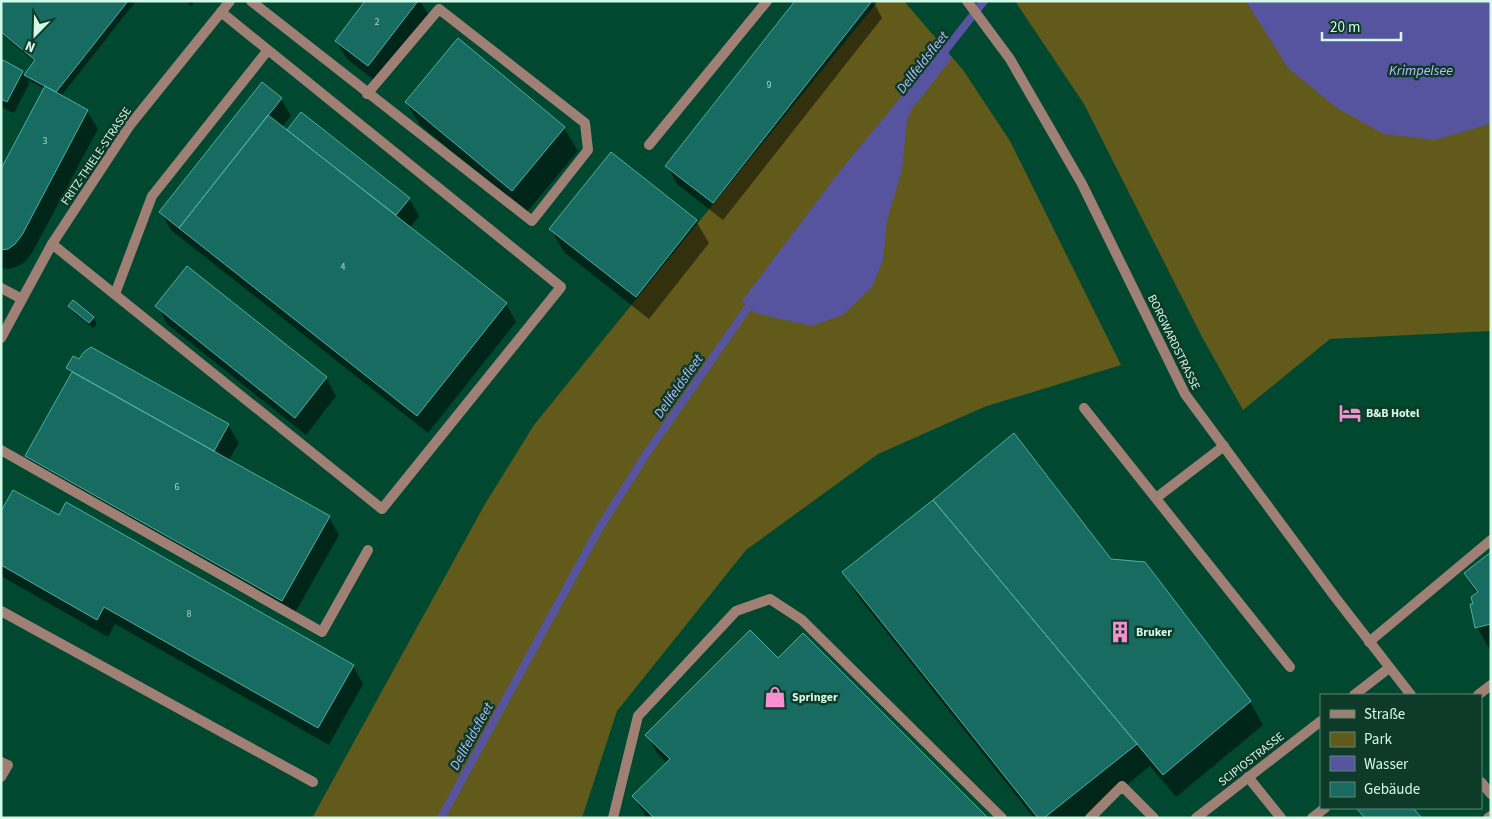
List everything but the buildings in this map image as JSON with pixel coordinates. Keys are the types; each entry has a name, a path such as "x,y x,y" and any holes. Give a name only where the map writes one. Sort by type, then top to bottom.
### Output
{"street":[{"name":"FRITZ-THIELE-STRASSE","path":"1,338 52,244 130,125 230,1"},
{"path":"251,1 367,94 532,221 588,150 585,123 439,9 367,94"},
{"path":"649,144 767,1"},
{"name":"BORGWARDSTRASSE","path":"967,1 1010,59 1082,184 1185,394 1369,642 1410,694"},
{"path":"52,244 382,509 561,287 221,12"},
{"path":"115,294 152,196 268,50"},
{"path":"1,288 22,299"},
{"path":"1084,408 1290,667"},
{"path":"1156,498 1224,446"},
{"path":"1,450 322,632 368,550"},
{"path":"1369,642 1491,540"},
{"path":"613,818 638,716 736,611 770,599 802,620 1002,818"},
{"path":"1,611 314,782"},
{"path":"1355,694 1389,668"},
{"path":"1479,694 1491,685"},
{"name":"SCIPIOSTRASSE","path":"1196,818 1320,722"},
{"path":"1,762 8,765 1,777"},
{"path":"1248,777 1281,818"},
{"path":"1482,783 1491,794"},
{"path":"1090,818 1122,786 1154,818"},
{"path":"1312,818 1324,809"}],"green space":[{"path":"878,1 904,1 963,70 1010,141 1121,365 984,407 878,454 746,550 617,711 582,818 312,818 485,504 534,425"},
{"path":"1015,1 1491,1 1491,331 1330,339 1243,410 1202,337 1084,104"}],"water":[{"name":"Krimpelsee","path":"1246,1 1491,1 1491,122 1435,140 1384,134 1337,108 1288,68"},
{"path":"942,45 952,58 912,109 907,120 902,170 887,220 883,260 872,287 843,315 811,326 755,313 742,301 840,171"}],"waterway":[{"name":"Dellfeldsfleet","path":"940,57 984,1"},
{"name":"Dellfeldsfleet","path":"441,818 600,527 647,453 753,300"}],"place":[{"name":"B&B Hotel","path":"1350,413"},
{"name":"Bruker","path":"1120,632"},
{"name":"Springer","path":"775,697"}]}
